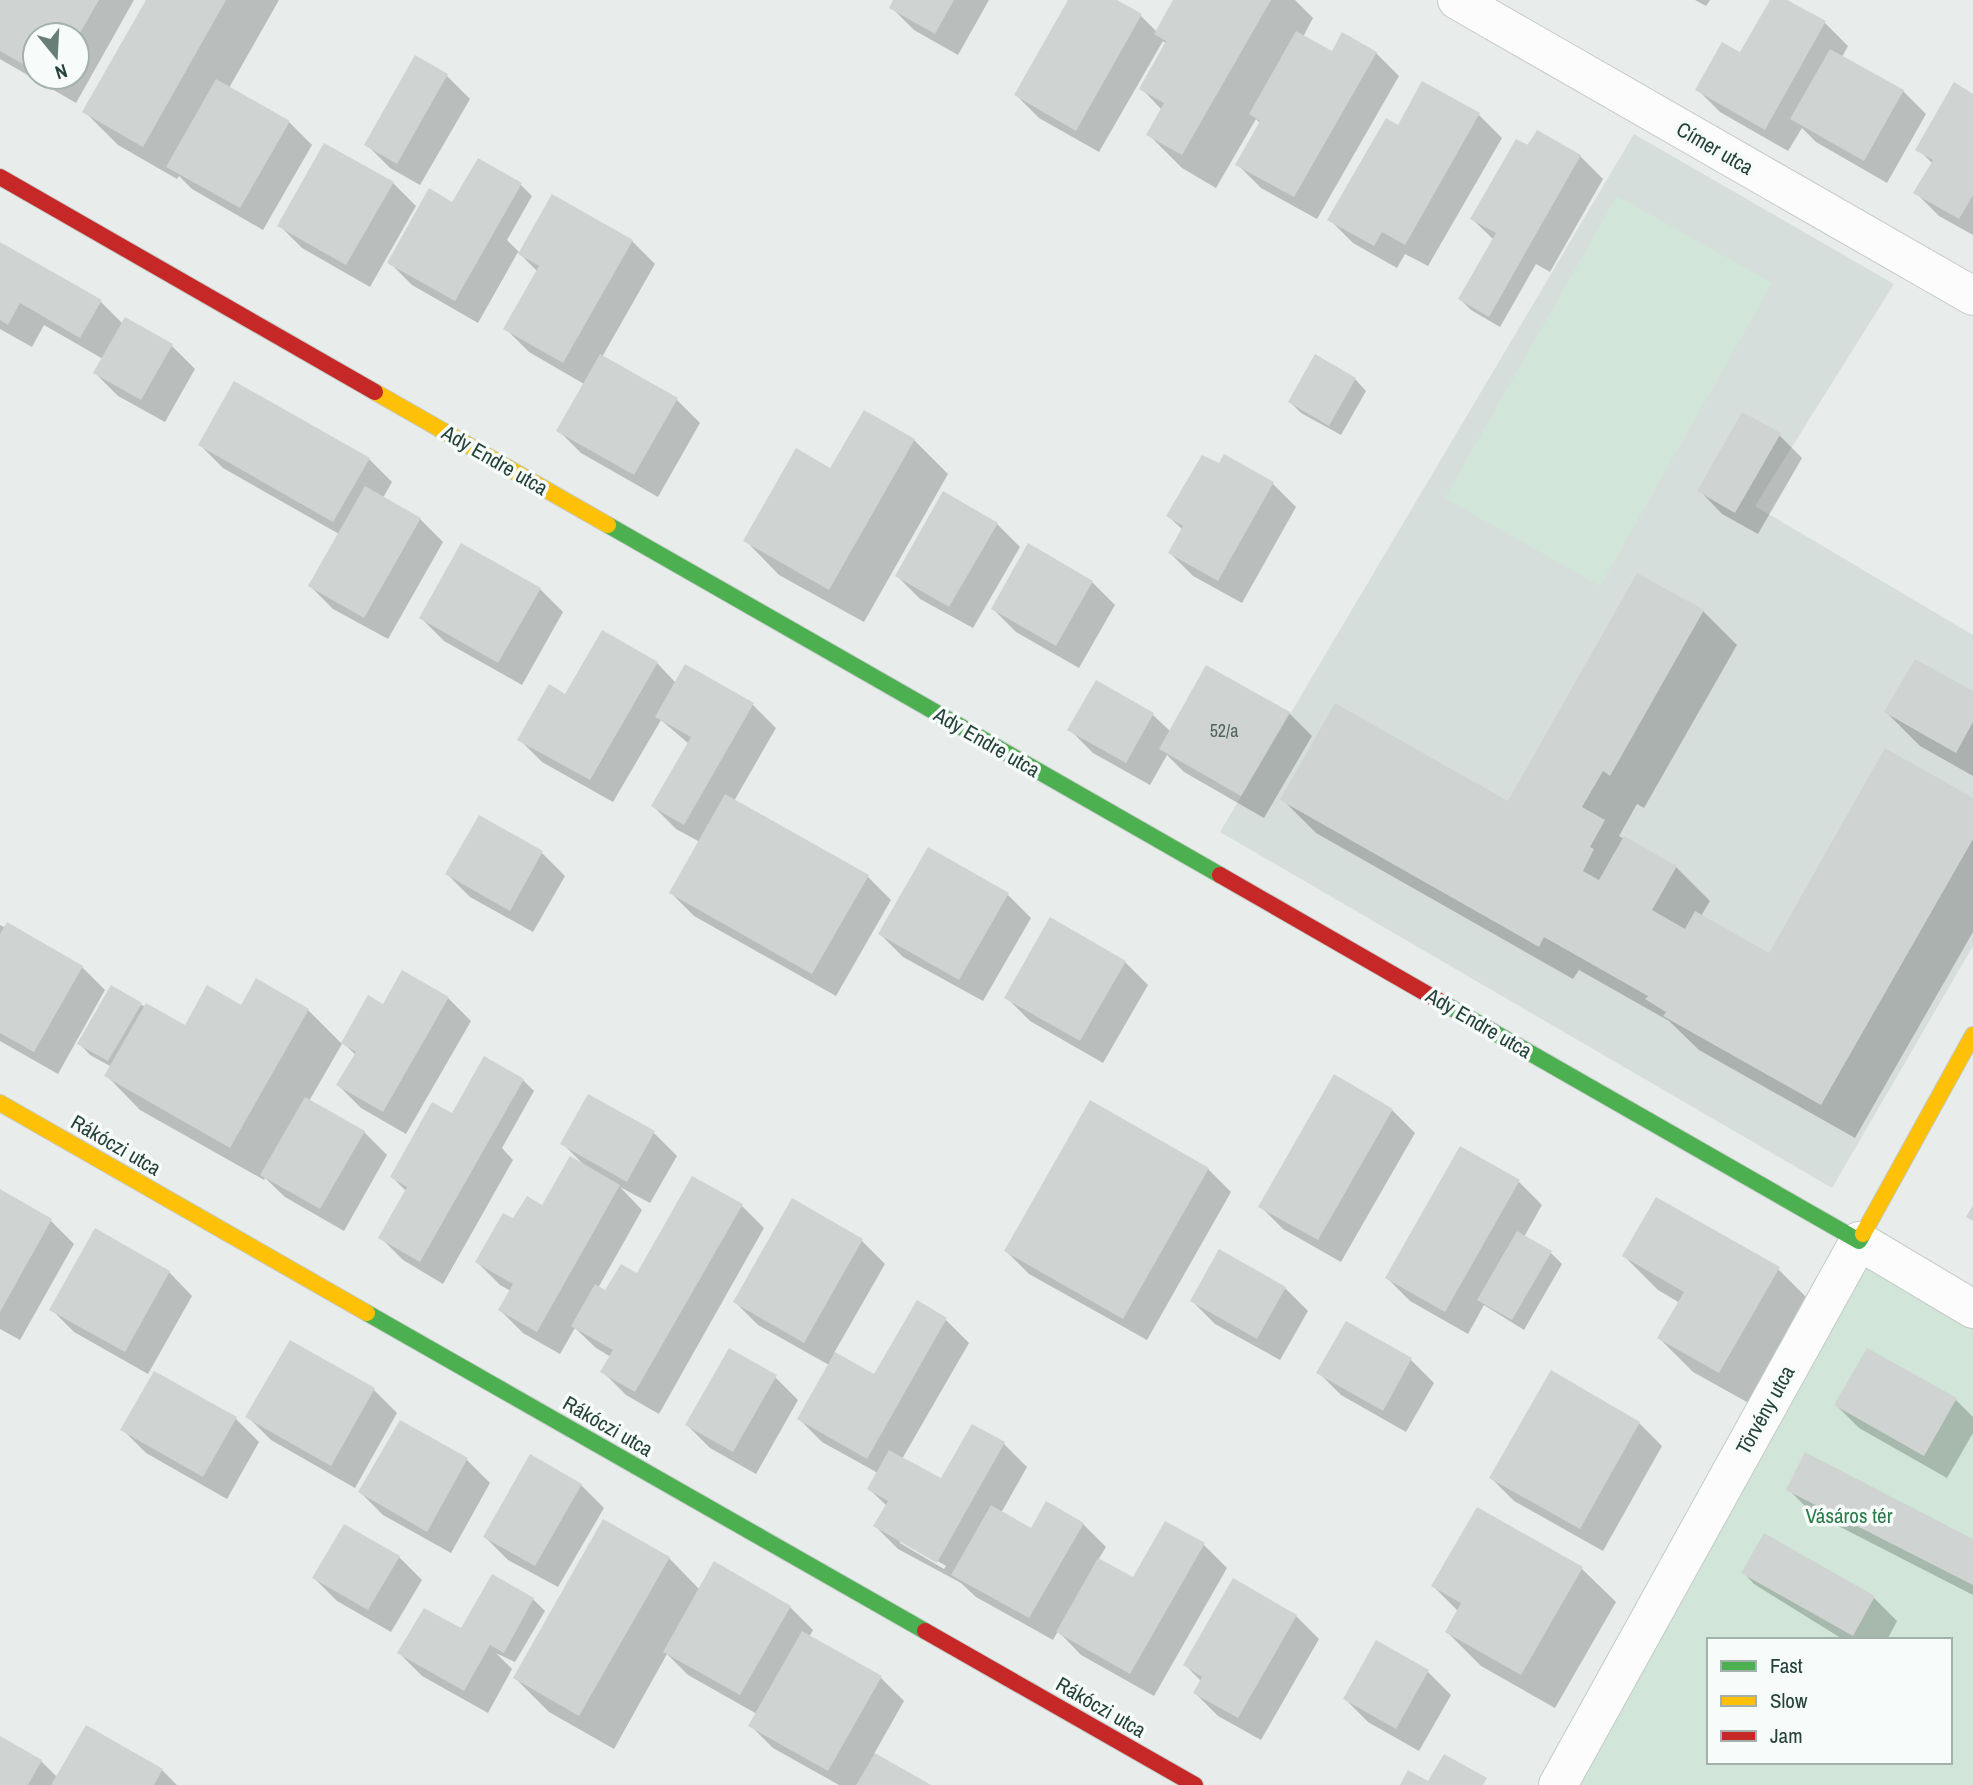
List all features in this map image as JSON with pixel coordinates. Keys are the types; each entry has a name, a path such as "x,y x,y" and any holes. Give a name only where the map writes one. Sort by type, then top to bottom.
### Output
{"street":[{"name":"Címer utca","path":"1457,0 1973,296"},
{"name":"Ady Endre utca","path":"0,177 1859,1241 1973,1309"},
{"name":"Törvény utca","path":"1559,1785 1973,1035"},
{"name":"Rákóczi utca","path":"0,1103 1195,1785"}],"shaded area":[{"path":"1634,134 1894,284 1755,506 1973,635 1973,946 1832,1188 1220,832"}],"green space":[{"path":"1617,196 1772,283 1600,586 1445,498"},
{"name":"Vásáros tér","path":"1859,1241 1973,1309 1973,1785 1558,1785"}],"building":[{"path":"0,0 99,0 87,21 21,21 21,63 0,51"},
{"path":"146,0 226,0 143,147 82,112"},
{"path":"893,0 954,0 935,34 889,8"},
{"path":"1068,0 1117,0 1142,14 1076,131 1014,95"},
{"path":"1173,0 1271,0 1182,155 1146,135 1164,103 1139,89 1166,41 1154,34"},
{"path":"1770,0 1787,0 1826,21 1765,130 1695,90 1722,42 1740,52"},
{"path":"1296,31 1332,51 1342,32 1377,52 1294,197 1235,165 1260,121 1249,114"},
{"path":"1830,49 1904,90 1864,161 1790,119"},
{"path":"415,55 448,74 397,164 364,145"},
{"path":"216,79 290,121 240,208 166,167"},
{"path":"1422,81 1480,113 1405,245 1382,232 1374,246 1327,220 1386,118 1398,125"},
{"path":"1954,82 1973,94 1973,195 1959,219 1913,193 1933,160 1915,150"},
{"path":"1537,130 1581,155 1489,317 1458,299 1496,233 1470,219 1516,139 1528,145"},
{"path":"324,143 394,182 346,265 277,226"},
{"path":"478,158 522,183 455,301 387,263 429,188 452,202"},
{"path":"552,194 633,240 563,363 503,329 539,266 518,254"},
{"path":"0,242 102,300 80,338 20,303 8,325 0,320"},
{"path":"125,317 173,344 141,400 93,373"},
{"path":"600,354 678,398 634,475 556,431"},
{"path":"1315,354 1356,378 1329,426 1288,402"},
{"path":"234,381 370,458 333,522 198,445"},
{"path":"864,410 915,439 829,590 743,541 796,448 830,468"},
{"path":"1742,412 1781,433 1735,513 1697,491"},
{"path":"1224,454 1274,482 1218,581 1168,553 1183,526 1166,516 1202,455 1219,463"},
{"path":"365,486 421,518 364,618 308,586"},
{"path":"943,491 998,523 949,607 895,576"},
{"path":"461,543 541,588 498,663 419,618"},
{"path":"1028,543 1093,581 1056,646 991,609"},
{"path":"1637,573 1704,610 1610,776 1603,771 1582,807 1605,820 1590,847 1594,849 1583,871 1599,880 1624,836 1677,866 1652,910 1685,929 1695,911 1769,953 1885,748 1973,798 1973,839 1821,1105 1663,1016 1666,1012 1645,999 1648,996 1544,937 1539,947 1280,800 1335,703 1508,801"},
{"path":"602,630 658,662 590,780 517,740 549,684 565,694"},
{"path":"1915,659 1973,691 1973,722 1956,753 1884,712"},
{"path":"685,664 754,703 684,825 651,806 691,737 655,717"},
{"path":"1206,665 1290,712 1241,796 1159,749"},
{"path":"1096,680 1154,713 1126,763 1067,730"},
{"path":"725,794 869,875 812,974 669,893"},
{"path":"479,815 543,851 510,911 445,874"},
{"path":"928,847 1009,893 959,980 878,934"},
{"path":"1050,917 1126,961 1080,1041 1004,998"},
{"path":"7,922 83,966 34,1052 0,1033 0,934"},
{"path":"402,970 449,997 383,1112 336,1085 356,1052 341,1043 368,995 383,1004"},
{"path":"256,978 309,1009 230,1148 104,1076 146,1003 185,1025 207,985 241,1005"},
{"path":"111,985 142,1003 108,1061 77,1044"},
{"path":"484,1056 524,1079 420,1262 378,1238 407,1187 390,1177 432,1102 452,1113"},
{"path":"1334,1074 1393,1109 1318,1240 1258,1207"},
{"path":"588,1094 655,1131 627,1182 560,1144"},
{"path":"305,1097 365,1131 320,1209 260,1175"},
{"path":"1090,1100 1209,1168 1123,1319 1004,1251"},
{"path":"1460,1146 1520,1180 1445,1312 1385,1278"},
{"path":"570,1156 620,1185 537,1332 498,1310 513,1284 475,1262 503,1213 513,1218 527,1196 542,1205"},
{"path":"692,1176 743,1204 635,1392 600,1372 613,1350 571,1326 595,1284 605,1290 621,1264 637,1273"},
{"path":"0,1189 52,1219 0,1312"},
{"path":"1656,1197 1780,1267 1719,1373 1657,1338 1684,1292 1622,1256"},
{"path":"792,1198 863,1239 804,1343 733,1302"},
{"path":"1973,1205 1973,1221 1966,1217"},
{"path":"95,1228 170,1271 125,1352 49,1310"},
{"path":"1517,1231 1552,1251 1512,1320 1477,1300"},
{"path":"1219,1249 1286,1287 1257,1339 1190,1301"},
{"path":"917,1300 947,1318 867,1459 797,1419 835,1352 874,1374"},
{"path":"1346,1321 1412,1358 1383,1411 1316,1373"},
{"path":"290,1340 375,1388 331,1466 245,1417"},
{"path":"729,1348 777,1375 733,1452 685,1425"},
{"path":"1867,1348 1957,1398 1924,1456 1834,1405"},
{"path":"1551,1370 1640,1422 1580,1529 1489,1478"},
{"path":"154,1371 237,1417 203,1477 120,1430"},
{"path":"400,1420 468,1458 427,1532 358,1492"},
{"path":"972,1424 1005,1442 937,1563 873,1526 888,1501 867,1489 889,1450 941,1478"},
{"path":"1805,1452 1973,1539 1973,1585 1786,1490"},
{"path":"530,1454 582,1484 535,1566 483,1537"},
{"path":"1046,1501 1084,1523 1029,1618 951,1575 991,1505 1031,1528"},
{"path":"1477,1507 1583,1567 1521,1675 1445,1632 1461,1603 1431,1586"},
{"path":"603,1519 670,1557 579,1716 513,1678"},
{"path":"1165,1521 1205,1543 1130,1674 1056,1632 1098,1558 1133,1577"},
{"path":"344,1524 400,1556 368,1610 312,1578"},
{"path":"1764,1533 1875,1596 1853,1636 1741,1573"},
{"path":"714,1561 791,1606 740,1695 663,1652"},
{"path":"492,1574 534,1598 504,1653 490,1645 464,1691 397,1653 424,1608 461,1628"},
{"path":"1233,1578 1297,1615 1238,1718 1193,1693 1202,1677 1183,1665"},
{"path":"802,1631 882,1676 828,1771 748,1726"},
{"path":"1376,1640 1429,1670 1396,1729 1343,1699"},
{"path":"86,1725 163,1769 154,1785 51,1785"},
{"path":"0,1736 42,1760 28,1785 0,1785"},
{"path":"875,1753 931,1785 856,1785"},
{"path":"1444,1754 1487,1778 1483,1785 1400,1785 1408,1770 1428,1781"}],"traffic: fast":[{"path":"608,525 1220,875"},
{"path":"1441,1002 1859,1241 1863,1234"},
{"path":"367,1313 925,1631"}],"traffic: slow":[{"path":"375,392 608,525"},
{"path":"1863,1234 1973,1035"},
{"path":"0,1103 367,1313"}],"traffic: jam":[{"path":"0,177 375,392"},
{"path":"1220,875 1441,1002"},
{"path":"925,1631 1195,1785"}]}
